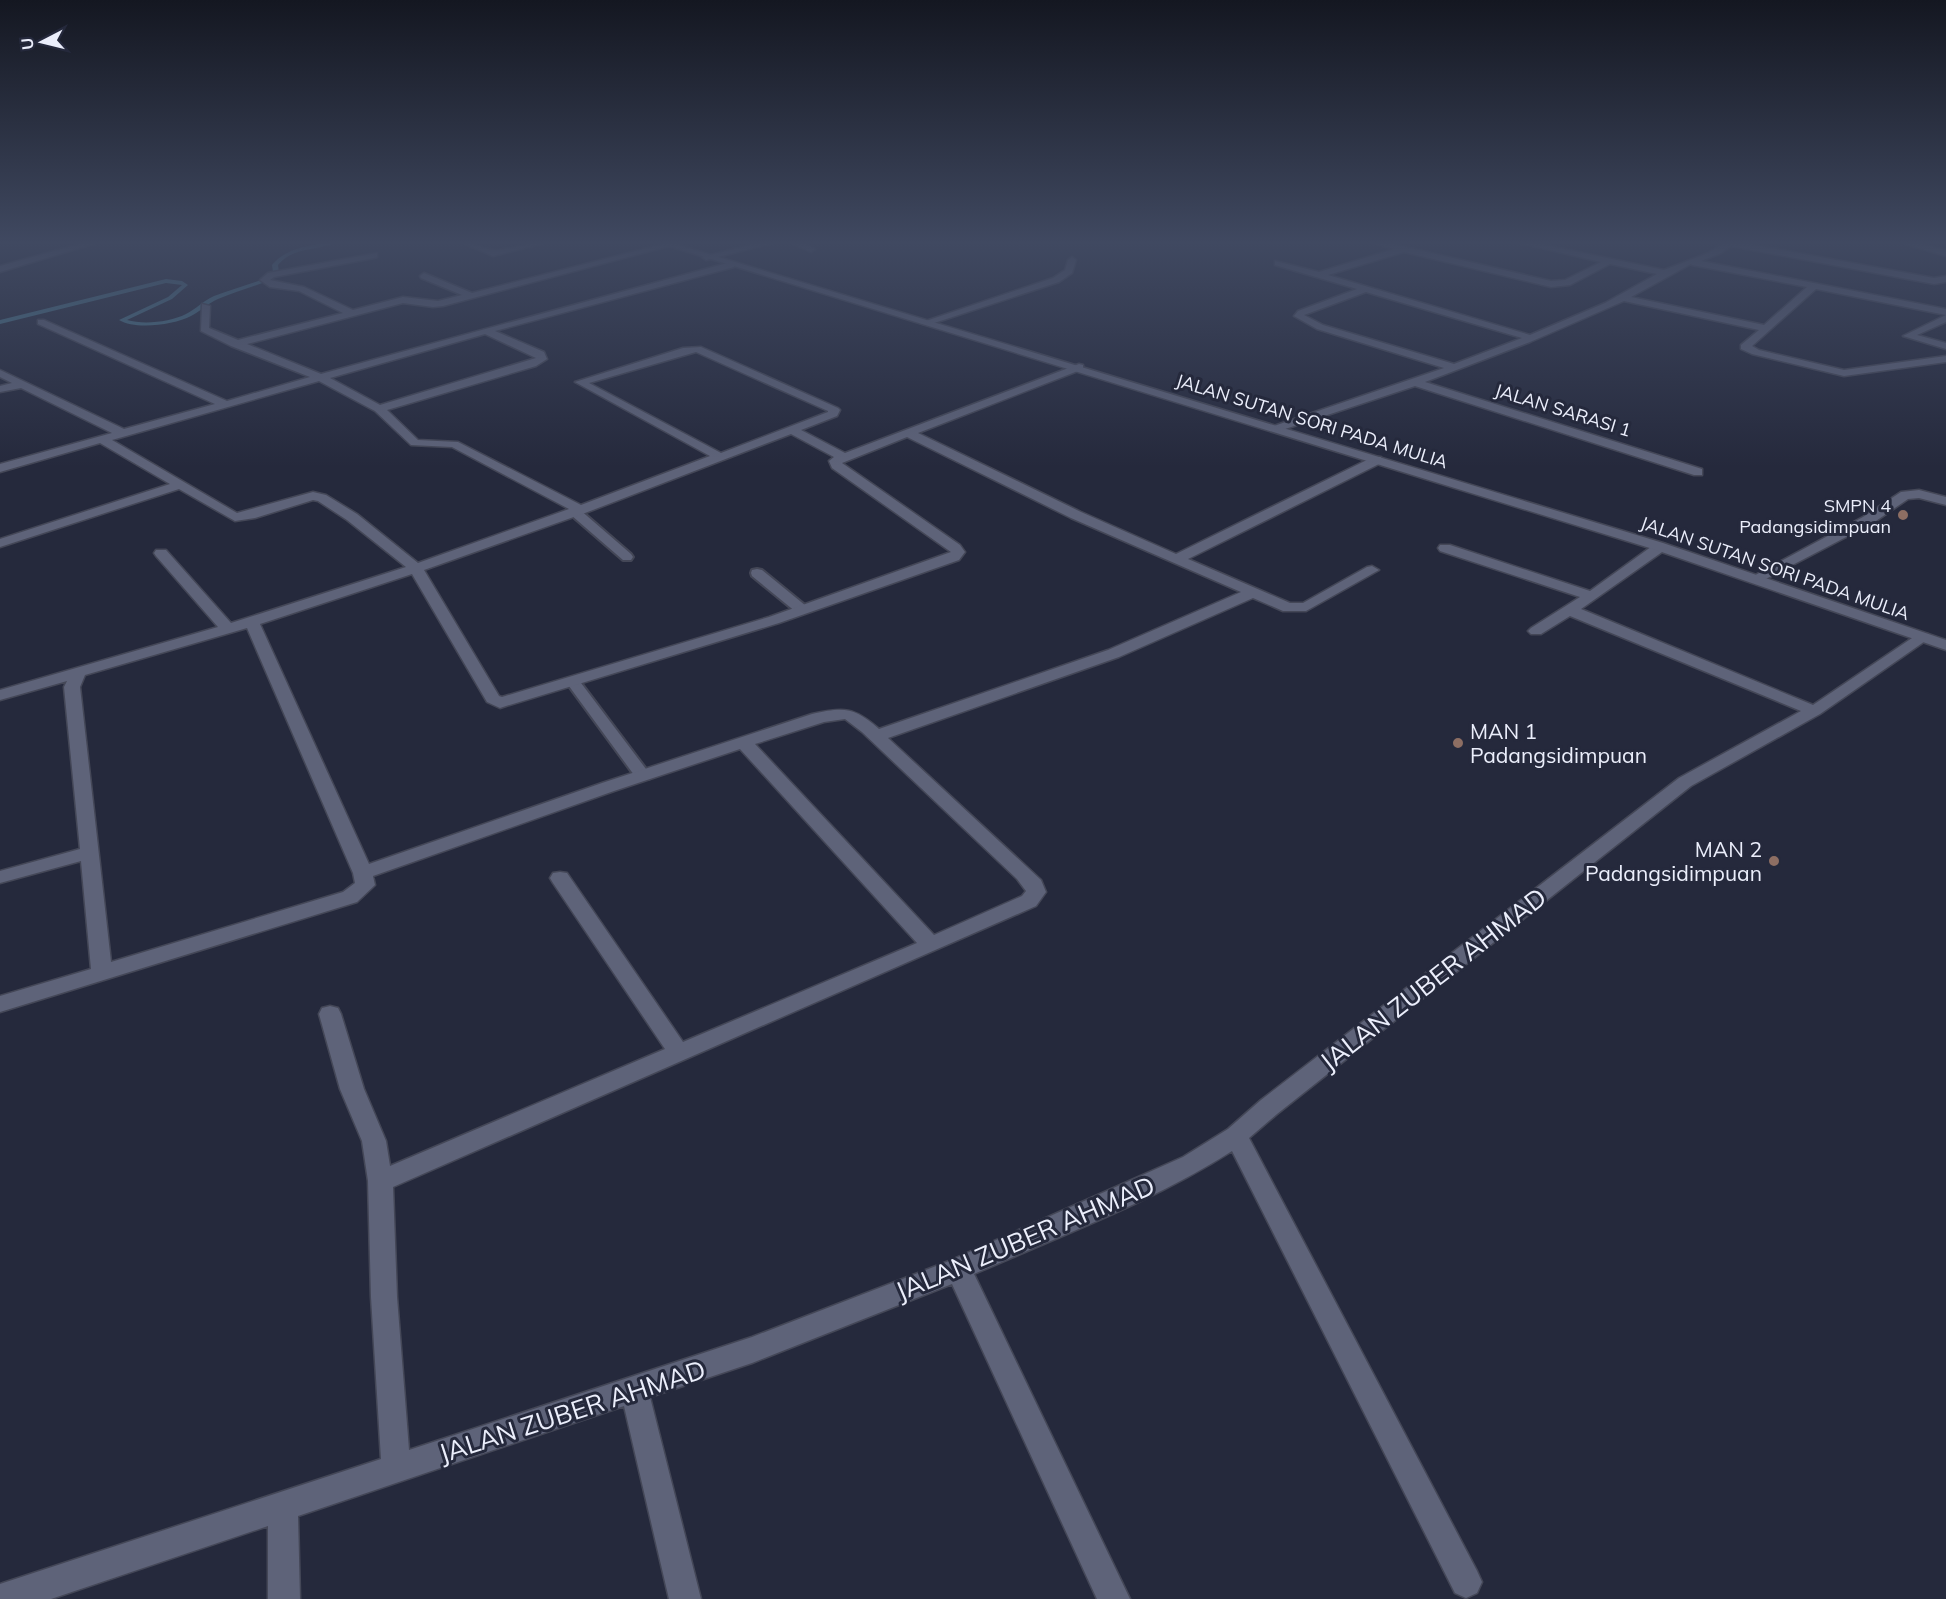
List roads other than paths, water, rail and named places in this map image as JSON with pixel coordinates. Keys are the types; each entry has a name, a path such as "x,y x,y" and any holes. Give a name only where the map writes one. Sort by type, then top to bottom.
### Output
{"street":[{"path":"204,318 204,329 235,344 321,378 379,409 415,443 454,444 577,511"},
{"path":"235,344 334,318"},
{"path":"0,468 536,318"},
{"name":"JALAN SUTAN SORI PADA MULIA","path":"907,318 1079,367 1660,547 1935,641"},
{"path":"925,323 941,318"},
{"path":"1302,318 1320,327 1455,368"},
{"path":"1462,318 1531,338"},
{"path":"1275,429 1417,383 1578,318"},
{"path":"1716,318 1765,328"},
{"path":"1777,318 1745,347 1752,351 1844,373 1946,359"},
{"path":"1946,318 1908,336 1946,346"},
{"path":"41,322 227,405"},
{"path":"379,409 532,364 542,358 540,354 486,331"},
{"path":"0,695 78,674 252,621 416,568 577,511 827,417 833,414 834,410 697,349 580,382 720,457"},
{"path":"103,440 228,514 239,517 303,498 322,498 352,517 416,568 493,699 500,703 774,620 957,555 955,548 836,465 835,461 841,456 908,433 1079,367"},
{"path":"0,373 124,434"},
{"name":"JALAN SARASI 1","path":"1417,383 1698,472"},
{"path":"0,389 24,384"},
{"path":"792,430 841,456"},
{"path":"908,433 1175,560 1288,608 1302,609 1372,570"},
{"path":"1175,560 1377,460"},
{"path":"0,543 180,486"},
{"path":"1755,579 1868,520 1905,495 1919,494 1946,501"},
{"path":"1536,631 1592,596 1660,547"},
{"path":"1445,548 1592,596"},
{"path":"161,554 227,628"},
{"path":"876,736 1056,674 1155,636 1251,593"},
{"path":"1569,610 1814,711"},
{"path":"0,1004 350,897 357,894 365,885 363,873 252,621"},
{"name":"JALAN ZUBER AHMAD","path":"3,1599 283,1508 752,1350 958,1269 1192,1164 1236,1136 1269,1107 1685,782 1935,641"},
{"path":"78,674 72,687 102,973"},
{"path":"363,873 643,776 840,713 852,714 1024,874 1036,888 1035,896 1029,901 931,945 380,1181"},
{"path":"744,743 931,945"},
{"path":"0,877 90,852"},
{"path":"560,878 679,1053"},
{"path":"330,1014 352,1089 374,1141 380,1181 384,1297 396,1469"},
{"path":"1236,1136 1466,1582"},
{"path":"958,1269 1114,1599"},
{"path":"634,1389 685,1599"},
{"path":"283,1508 284,1599"}],"lane":[{"path":"577,511 627,557"},
{"path":"757,573 801,609"},
{"path":"573,682 643,776"}],"waterway":[{"path":"0,322 18,318"},
{"path":"127,318 122,320 135,324 182,318"}],"place":[{"name":"SMPN 4 Padangsidimpuan","path":"1903,515"},
{"name":"MAN 1 Padangsidimpuan","path":"1458,743"},
{"name":"MAN 2 Padangsidimpuan","path":"1774,861"}]}
